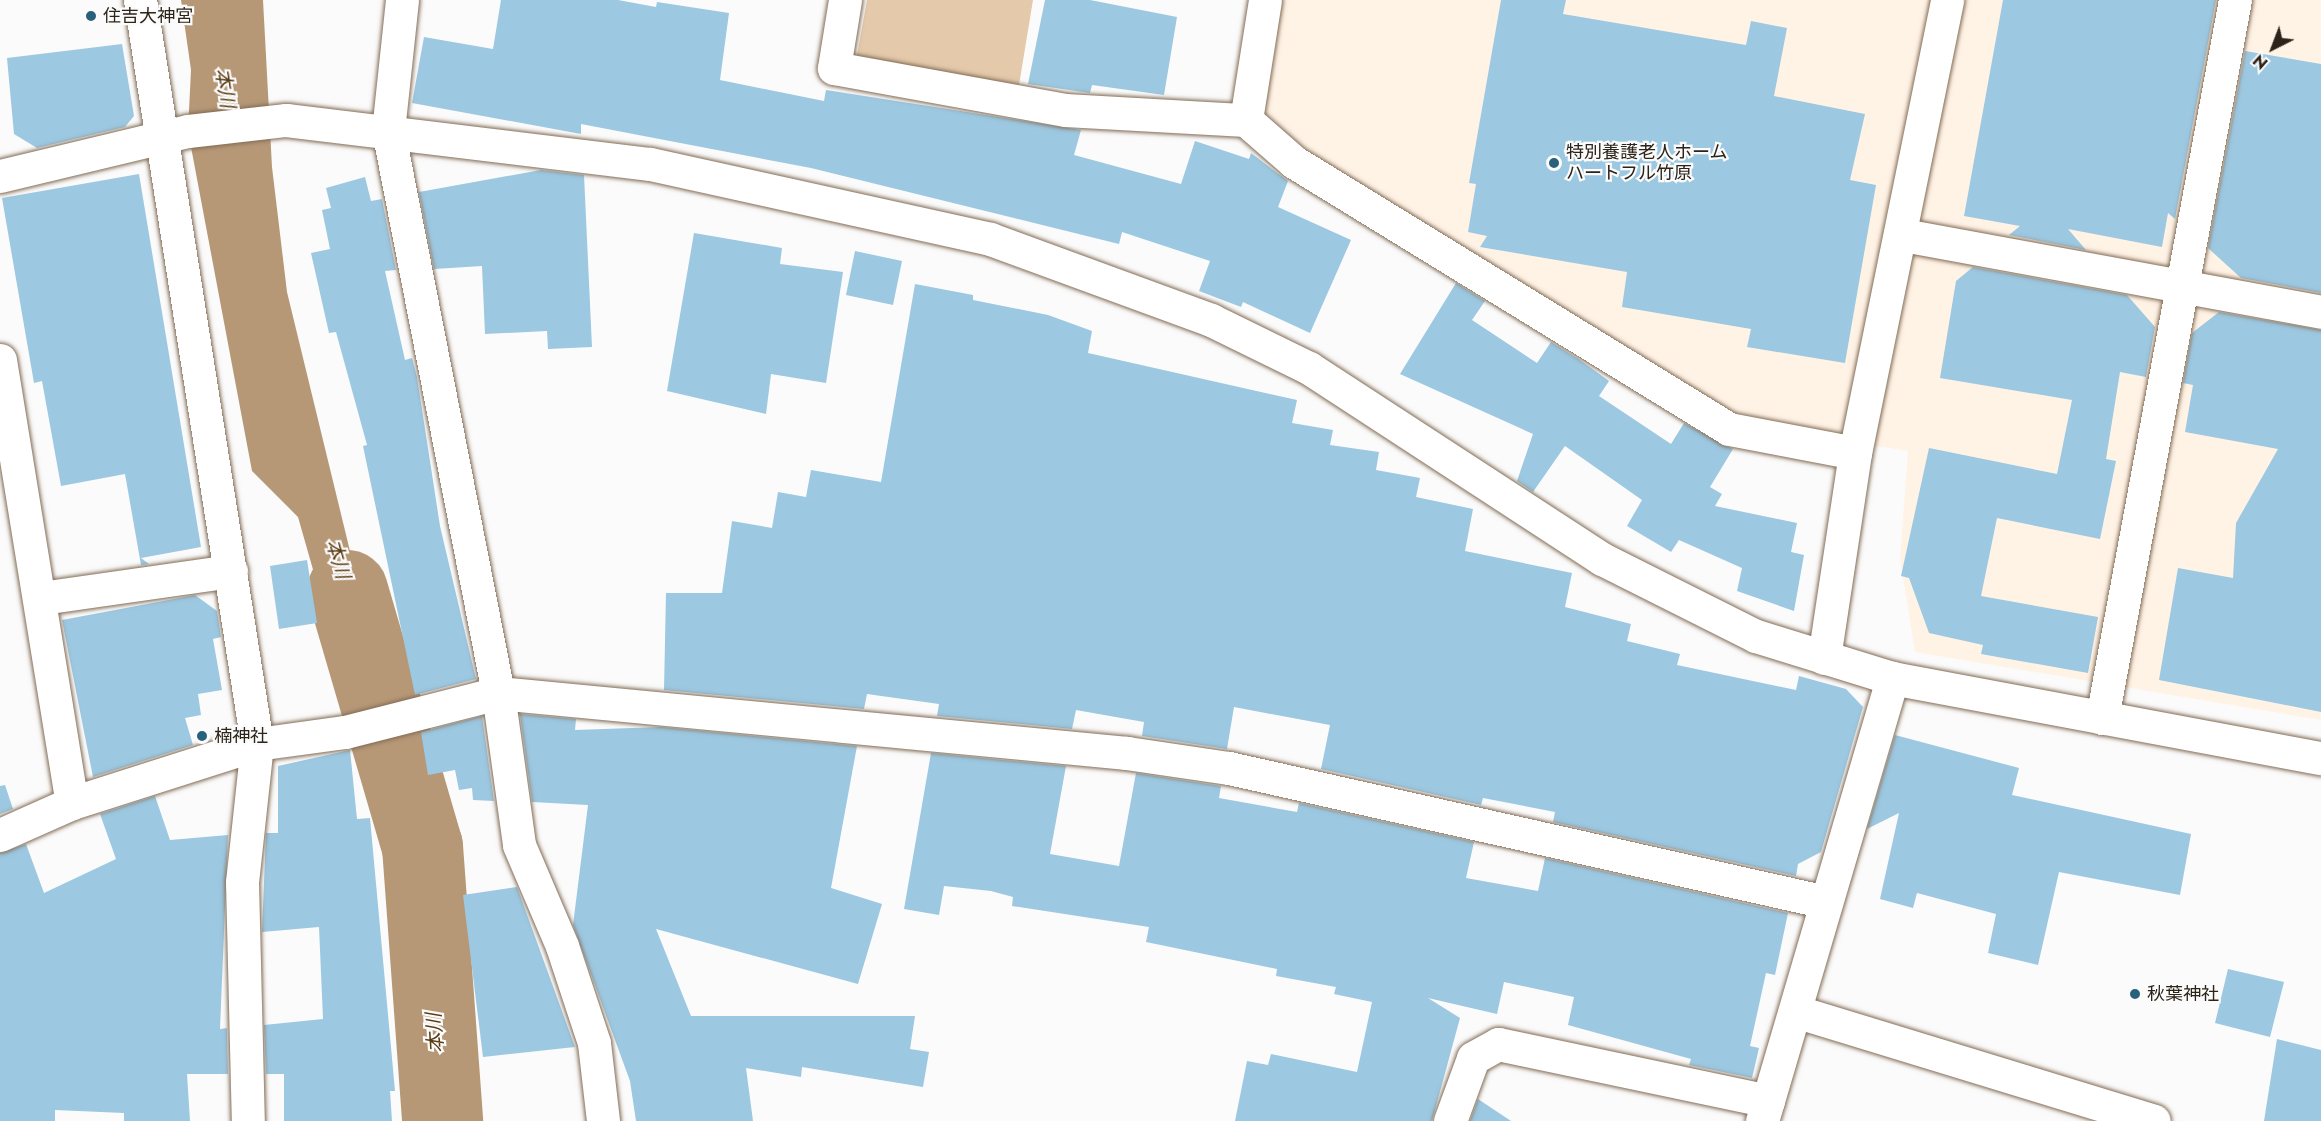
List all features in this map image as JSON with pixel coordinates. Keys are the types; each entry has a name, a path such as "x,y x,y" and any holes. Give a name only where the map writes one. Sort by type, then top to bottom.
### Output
{"street":[{"path":"140,0 177,135 231,572 257,744 242,882 248,1121"},
{"path":"402,0 388,130 498,693 519,845 562,946 594,1042 603,1121"},
{"path":"845,0 834,68 1065,110 1246,120 1294,162 1729,429 1855,453"},
{"path":"1246,120 1265,0"},
{"path":"1824,658 1855,453 1902,235 1947,0"},
{"path":"2102,718 2235,0"},
{"path":"2,167 177,135 286,120 388,130 650,164 820,198 990,239 1138,291 1310,368 1602,559 1756,636 1892,678 2321,758"},
{"path":"1902,235 2321,312"},
{"path":"0,360 41,598 72,803"},
{"path":"41,598 231,572"},
{"path":"1450,1121 1473,1058 1498,1044 1766,1111 1892,678"},
{"path":"0,835 72,803 257,744 345,732 498,693 1218,766 1826,902"},
{"path":"1795,1011 2154,1121"}],"shaded area":[{"path":"867,0 1033,0 1019,85 856,61"},
{"path":"1280,0 2321,0 2321,720 1915,652 1900,559 1908,451 1738,424 1260,129"}],"water":[{"path":"181,0 263,0 272,167 287,292 385,695 351,703 298,517 252,471 188,131 191,70"}],"building":[{"path":"501,0 618,0 656,7 657,2 729,13 720,80 824,101 826,90 1081,130 1074,155 1181,184 1195,141 1249,159 1251,153 1288,181 1278,207 1351,240 1310,333 1243,302 1241,307 1199,291 1210,261 1122,232 1119,244 811,168 581,124 581,134 412,103 424,37 493,49"},
{"path":"1045,0 1090,0 1177,17 1164,95 1092,85 1090,93 1028,84"},
{"name":"特別養護老人ホーム ハートフル竹原","path":"1501,0 1566,0 1563,14 1746,45 1751,21 1787,28 1774,96 1865,114 1850,180 1876,185 1845,363 1747,347 1751,329 1622,307 1627,272 1480,247 1487,236 1468,232 1476,184 1469,183"},
{"path":"2003,0 2216,0 2175,219 2168,213 2162,247 2068,229 2086,250 2009,235 2020,226 1964,216"},
{"path":"122,44 134,116 125,127 37,148 14,134 7,58"},
{"path":"2245,51 2321,64 2321,293 2241,278 2208,248"},
{"path":"541,170 584,175 592,347 548,349 547,331 485,334 482,266 434,269 419,192"},
{"path":"139,174 201,547 141,558 149,564 141,565 125,474 61,486 42,381 34,383 2,198"},
{"path":"365,177 371,201 382,199 396,270 385,271 405,360 412,358 417,377 440,526 476,679 415,695 363,446 367,445 336,332 329,333 311,253 330,249 322,210 331,208 326,188"},
{"path":"694,233 782,248 780,264 843,272 826,383 771,374 766,414 667,391"},
{"path":"855,251 902,261 893,305 846,295"},
{"path":"1973,267 2127,295 2155,327 2146,377 2120,372 2106,459 2116,461 2100,539 1997,518 1981,596 2098,617 2088,673 1981,654 1983,645 1929,633 1909,578 1901,576 1929,448 2057,474 2072,400 1940,378 1956,281"},
{"path":"1456,283 1485,301 1472,320 1537,363 1551,342 1580,360 1609,381 1599,396 1671,444 1684,423 1733,449 1710,487 1722,494 1715,506 1797,523 1791,552 1804,555 1794,611 1737,591 1742,568 1679,540 1671,552 1627,526 1642,500 1565,446 1533,492 1517,481 1533,434 1400,374"},
{"path":"915,284 973,295 973,300 1048,315 1092,331 1088,353 1297,400 1292,423 1333,430 1330,445 1379,452 1376,470 1420,478 1416,497 1473,509 1465,551 1572,573 1565,607 1631,624 1627,641 1680,654 1677,665 1796,690 1799,676 1846,689 1863,707 1821,852 1798,864 1796,876 1553,822 1555,812 1483,798 1481,805 1321,769 1330,725 1234,707 1227,749 1142,736 1144,722 1076,710 1072,729 937,716 939,704 867,694 864,709 664,690 666,593 722,593 732,521 772,528 778,492 806,497 811,470 881,482"},
{"path":"2219,312 2321,330 2321,712 2159,680 2178,568 2233,578 2236,523 2278,449 2185,432 2193,385 2183,383 2192,333"},
{"path":"307,560 317,623 279,629 270,566"},
{"path":"195,595 217,611 221,637 213,639 222,690 198,694 201,715 185,718 193,745 93,777 62,620"},
{"path":"520,714 576,719 575,730 661,727 857,746 831,888 882,904 858,984 656,929 691,1016 915,1016 910,1049 929,1052 923,1087 802,1067 801,1077 746,1068 753,1121 636,1121 630,1081 573,925 588,805 532,802"},
{"path":"482,716 494,801 473,800 472,788 459,790 455,770 428,775 421,732"},
{"path":"1895,735 2019,768 2012,795 2191,834 2180,895 2059,872 2038,965 1988,953 1996,914 1917,893 1913,908 1880,899 1899,813 1867,829"},
{"path":"350,750 357,819 370,818 395,1091 390,1091 392,1121 284,1121 284,1074 266,1074 264,1025 323,1019 319,927 262,932 266,833 278,833 278,766"},
{"path":"931,753 1066,766 1050,854 1119,866 1136,773 1221,786 1219,798 1297,812 1299,803 1474,842 1466,878 1538,891 1545,858 1788,913 1775,975 1766,973 1750,1046 1759,1048 1752,1078 1689,1065 1691,1059 1568,1025 1574,997 1504,982 1497,1014 1428,998 1460,1018 1432,1121 1235,1121 1247,1061 1268,1065 1271,1054 1357,1072 1372,1002 1334,994 1336,987 1276,976 1277,969 1146,942 1149,927 1012,906 1013,897 991,891 944,886 939,915 904,909"},
{"path":"5,785 13,809 0,814 0,786"},
{"path":"155,796 170,840 228,835 220,1029 227,1028 228,1074 187,1074 190,1121 124,1121 124,1113 55,1110 55,1121 0,1121 0,853 26,844 44,893 116,859 100,814"},
{"path":"517,887 575,1047 483,1057 463,895"},
{"path":"2228,969 2284,982 2270,1037 2215,1023"},
{"path":"2277,1039 2321,1050 2321,1121 2264,1121"},
{"path":"1478,1099 1511,1121 1470,1121"}],"waterway":[{"name":"本川","path":"347,590 422,846 442,1121"}],"place":[{"name":"住吉大神宮","path":"91,16"},
{"name":"特別養護老人ホーム ハートフル竹原","path":"1554,163"},
{"name":"楠神社","path":"202,736"},
{"name":"秋葉神社","path":"2135,994"}]}
